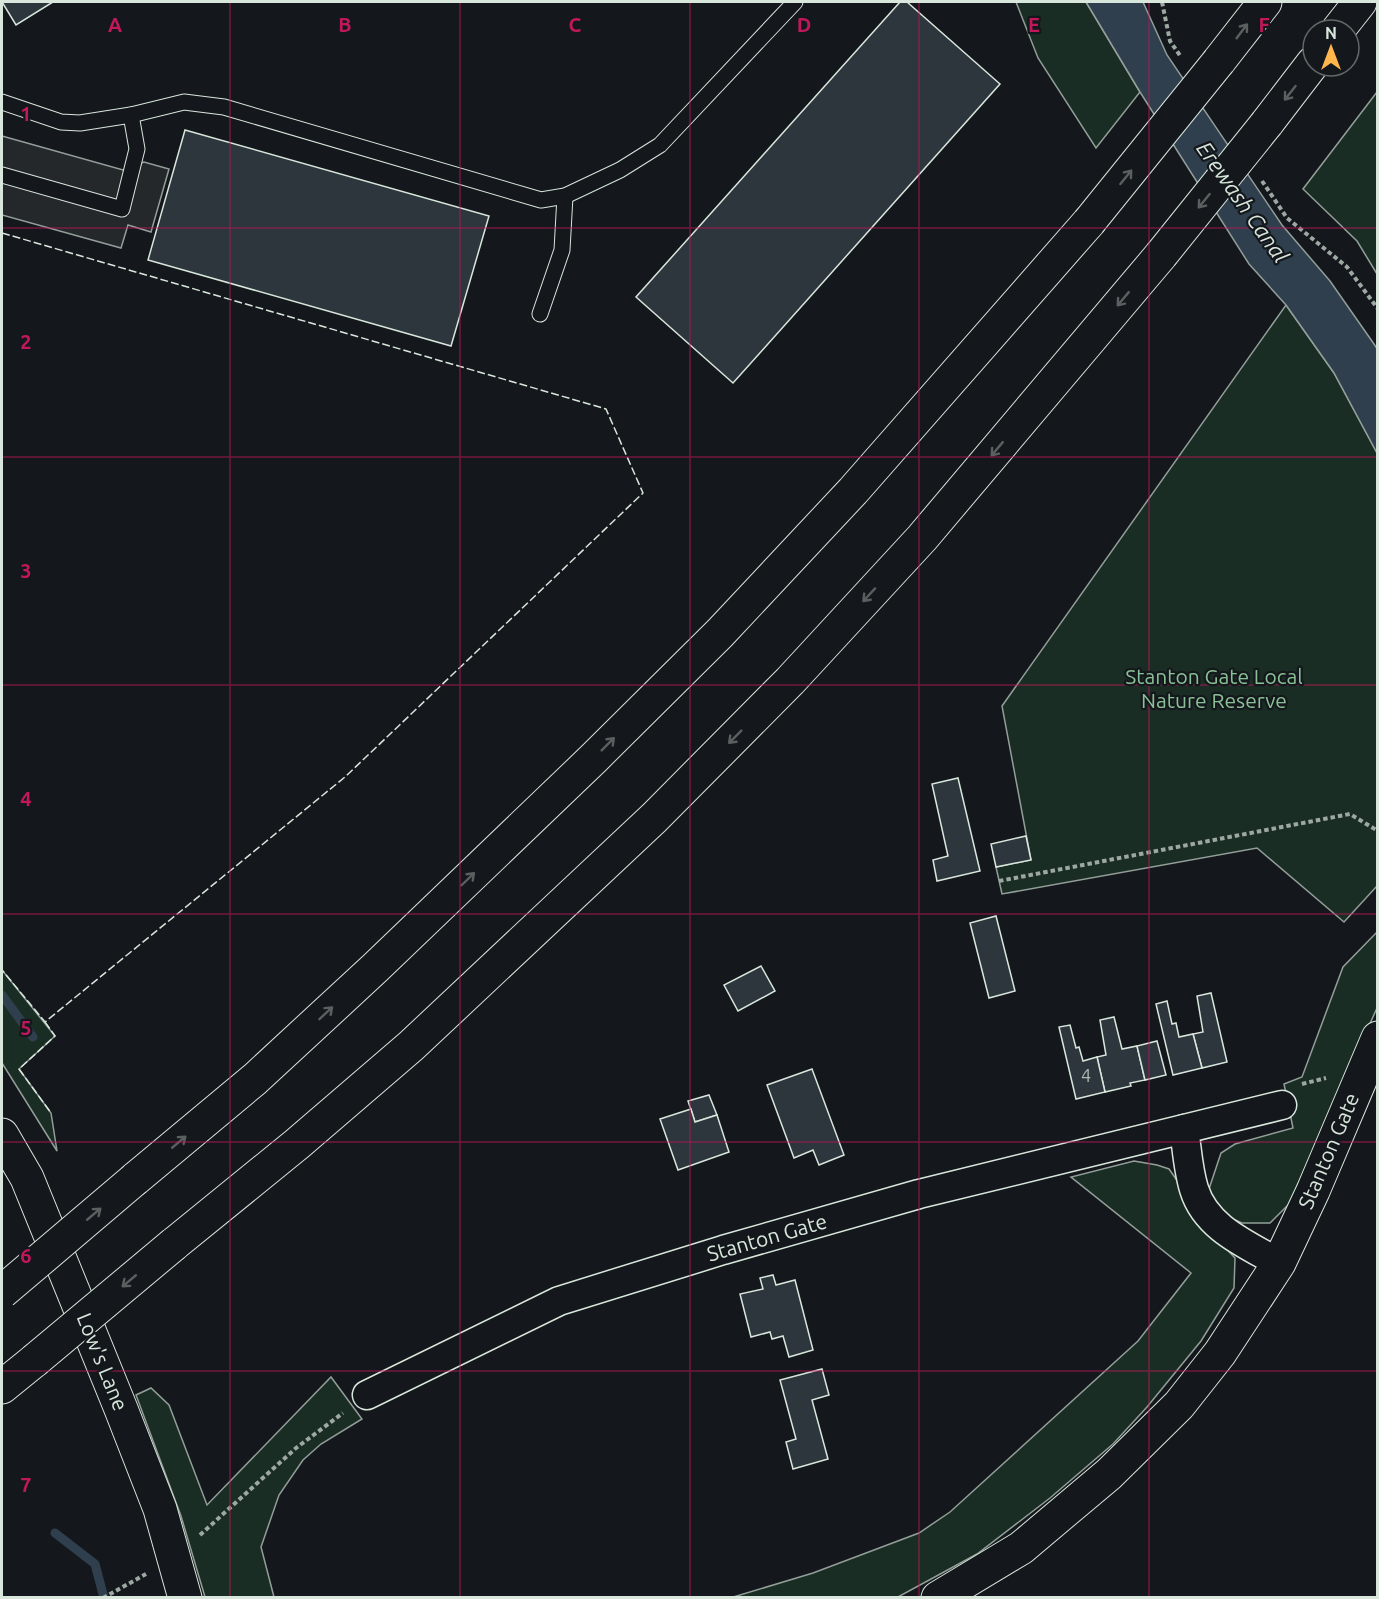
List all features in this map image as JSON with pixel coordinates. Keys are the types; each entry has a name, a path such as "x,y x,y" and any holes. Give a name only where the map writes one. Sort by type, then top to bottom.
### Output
{"main road":[{"path":"2,1292 255,1078 375,968 594,759 720,633 853,491 1089,222 1265,2"},
{"path":"1347,18 1360,2"},
{"path":"2,1386 297,1144 411,1046 670,802 790,681 922,538 1161,255 1302,78"},
{"name":"Stanton Gate","path":"938,1598 1021,1548 1109,1474 1179,1406 1220,1353 1279,1263 1313,1191 1371,1053"},
{"name":"Low's Lane","path":"2,1135 27,1178 130,1431 160,1509 185,1598"}],"street":[{"name":"Stanton Gate","path":"367,1395 559,1301 723,1250 919,1194 1282,1105"},
{"path":"1184,1129 1194,1190 1210,1218 1230,1234 1279,1263"}],"lane":[{"path":"2,102 61,122 80,123 131,115 184,102 224,107 541,200 565,196 620,170 660,145 795,2"},
{"path":"2,175 122,209 136,149 131,115"},
{"path":"540,314 562,250 565,196"}],"path":[{"path":"999,881 1350,813 1377,831"},
{"path":"1282,1105 1289,1104 1287,1088 1371,1053"},
{"path":"175,1558 296,1448 367,1395"},
{"path":"103,1598 115,1590"}],"green space":[{"path":"1016,2 1086,2 1140,92 1096,148 1038,58"},
{"path":"1377,92 1377,274 1357,241 1303,189"},
{"name":"Stanton Gate Local Nature Reserve","path":"1286,305 1334,373 1377,453 1377,886 1344,922 1257,848 1002,894 996,867 1031,860 1002,706"},
{"path":"1377,932 1377,1008 1289,1204 1270,1223 1242,1223 1226,1216 1216,1206 1209,1189 1221,1153 1235,1144 1293,1128 1284,1084 1302,1077 1343,967"},
{"path":"2,970 55,1036 19,1069 51,1113 57,1151 2,1063"},
{"path":"1134,1161 1169,1169 1220,1242 1235,1258 1234,1288 1201,1341 1147,1407 1113,1444 1050,1498 977,1554 898,1597 730,1598 813,1573 919,1533 950,1512 1138,1341 1191,1273 1071,1177"},
{"path":"331,1377 362,1419 321,1444 303,1460 279,1495 261,1547 274,1597 205,1597 181,1516 136,1395 151,1388 169,1405 207,1505"}],"shaded area":[{"path":"2,136 123,170 144,162 169,169 151,232 128,225 121,248 2,215"}],"water":[{"name":"Erewash Canal","path":"1086,2 1143,2 1167,55 1282,225 1330,281 1378,350 1377,453 1334,373 1286,305 1249,264"}],"building":[{"path":"2,2 53,2 16,25"},
{"path":"900,2 907,2 1000,84 733,383 636,297"},
{"path":"185,130 489,216 451,346 148,260"},
{"path":"958,778 980,871 937,881 933,860 948,856 932,784"},
{"path":"1026,836 1031,860 996,867 991,844"},
{"path":"996,916 1015,991 989,998 970,923"},
{"path":"761,966 775,991 738,1011 724,985"},
{"path":"1211,993 1227,1062 1202,1068 1193,1034 1203,1032 1197,996"},
{"path":"1167,1001 1172,1024 1176,1023 1179,1037 1193,1034 1202,1068 1173,1075 1156,1004"},
{"path":"1114,1017 1122,1049 1137,1046 1145,1080 1105,1092 1097,1057 1106,1055 1100,1020"},
{"path":"1070,1025 1076,1048 1079,1047 1083,1061 1097,1057 1105,1092 1076,1099 1059,1027"},
{"path":"1157,1041 1166,1075 1145,1080 1137,1046"},
{"path":"812,1069 844,1155 819,1165 813,1150 794,1158 767,1085"},
{"path":"709,1095 717,1115 695,1122 688,1101"},
{"path":"691,1109 695,1122 717,1115 729,1152 678,1170 660,1119"},
{"path":"773,1275 776,1285 795,1280 813,1350 789,1357 783,1336 772,1339 770,1332 751,1337 740,1294 763,1289 760,1278"},
{"path":"822,1369 829,1395 812,1400 828,1459 793,1469 786,1442 796,1439 780,1380"}],"waterway":[{"path":"2,995 33,1037"},
{"path":"55,1533 95,1564 104,1598"}],"fence":[{"path":"2,233 606,409 643,493 345,777 45,1022 2,970"},
{"path":"45,1022 55,1036 19,1069 51,1113"}]}
